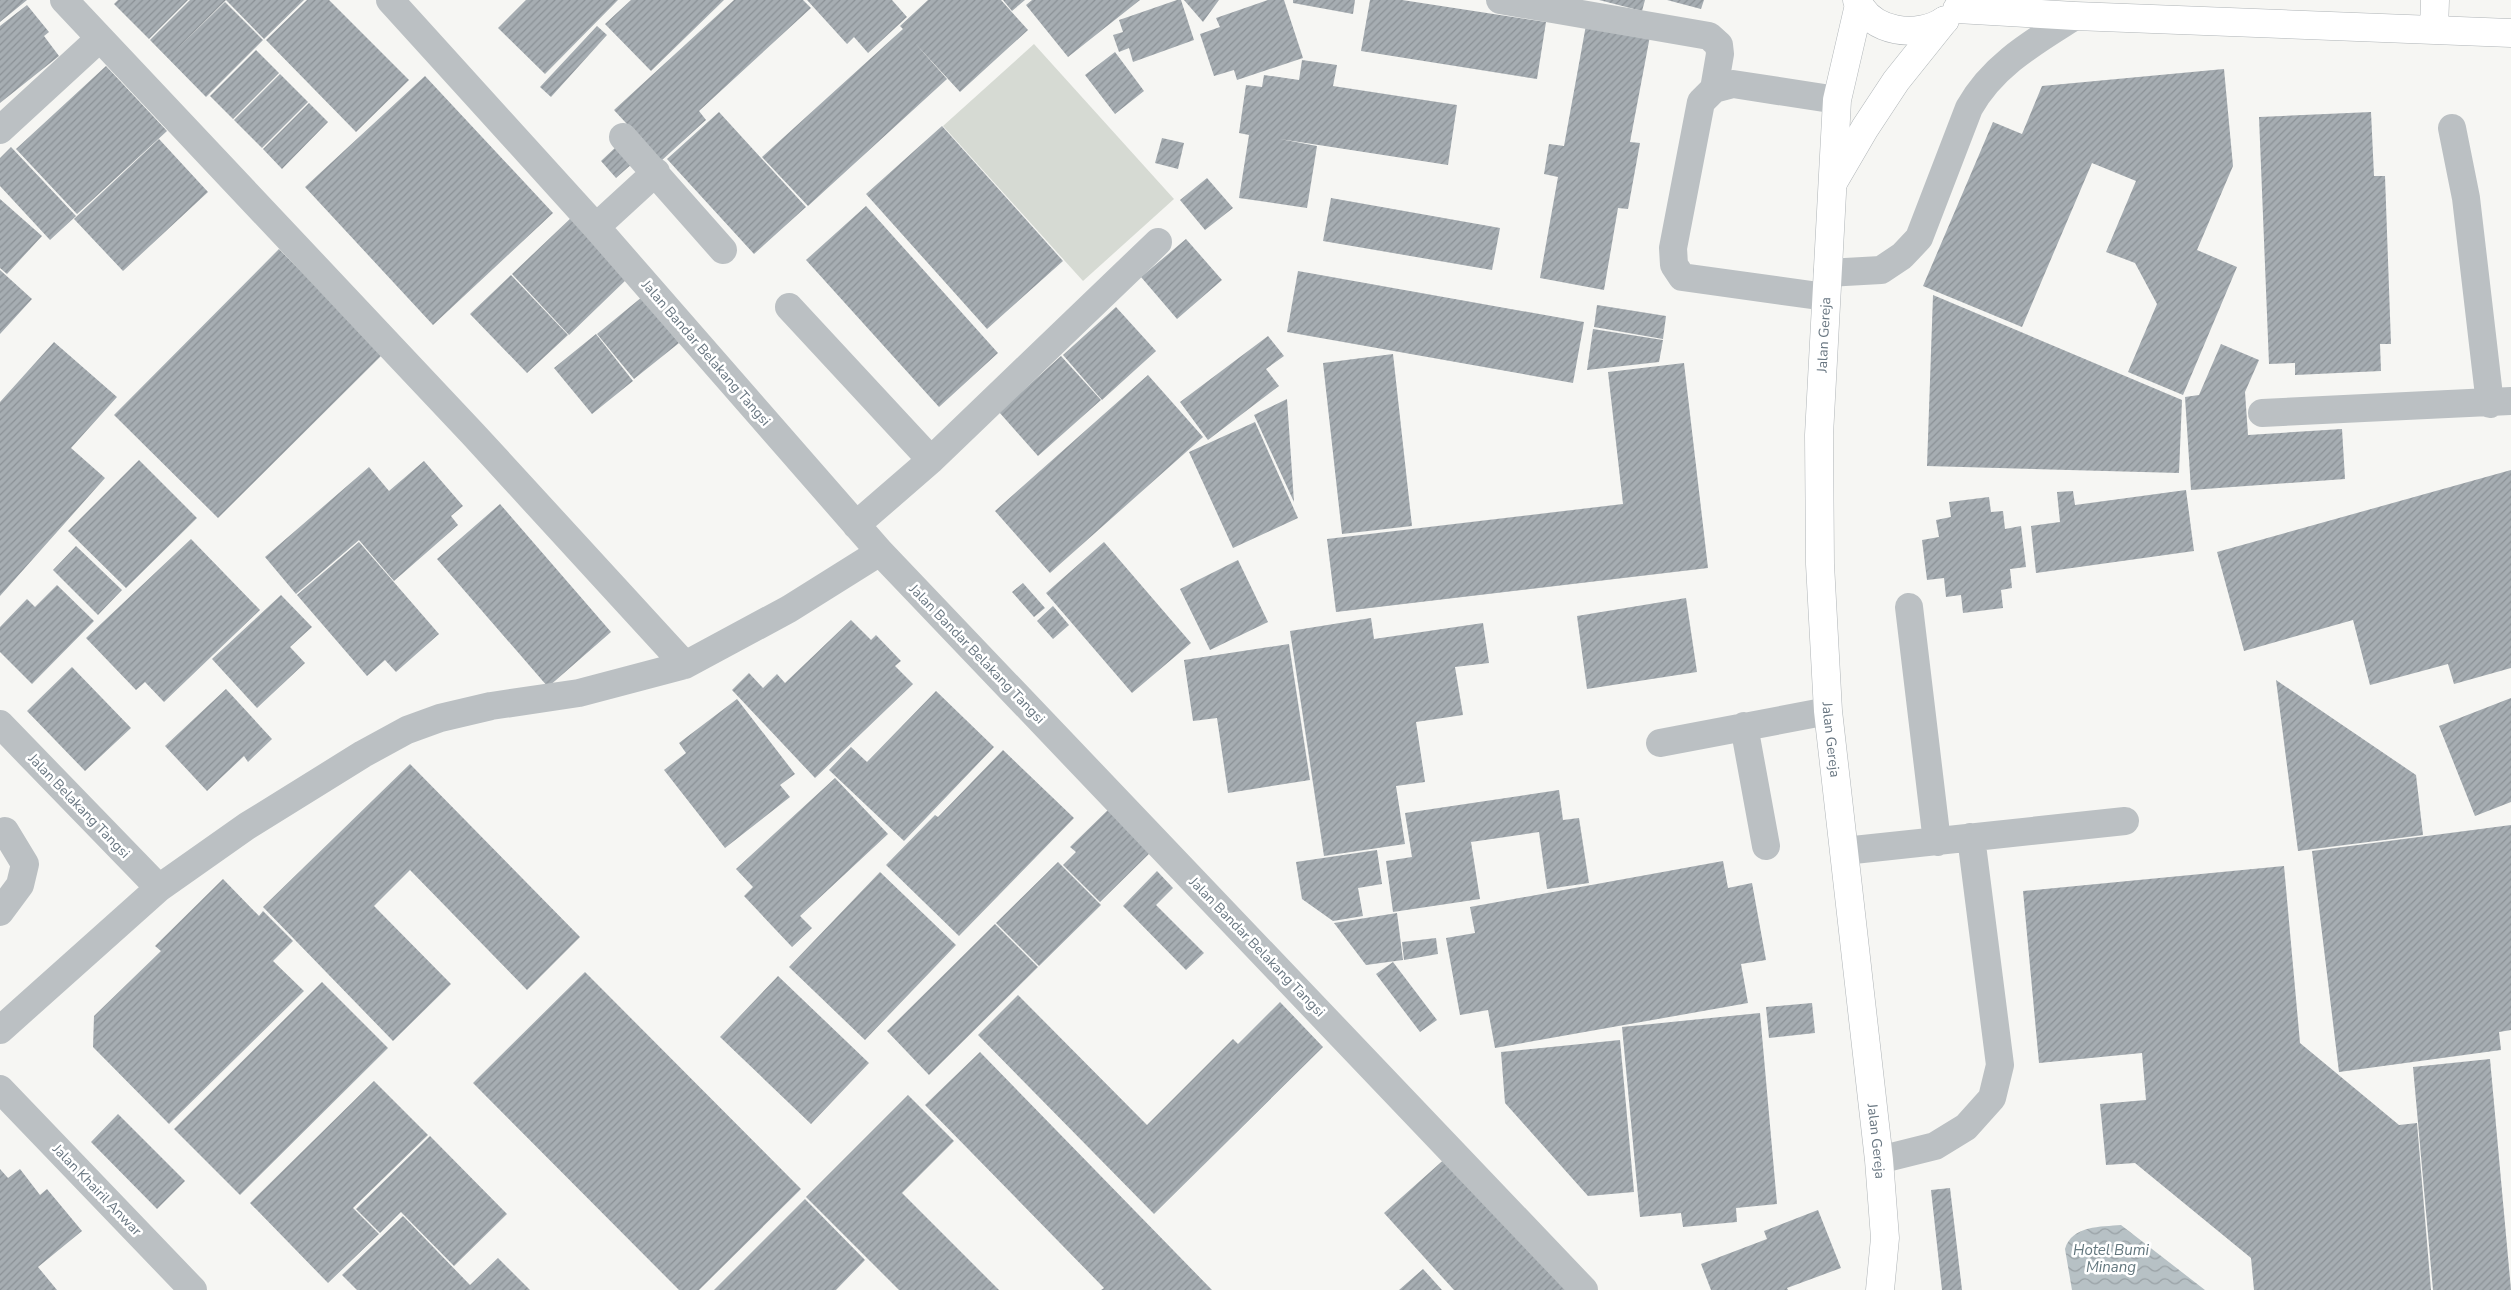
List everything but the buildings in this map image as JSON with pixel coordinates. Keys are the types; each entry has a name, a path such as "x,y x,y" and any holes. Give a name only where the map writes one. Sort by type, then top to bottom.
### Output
{"main road":[{"path":"2434,29 2435,0"},
{"path":"1858,3 1872,19 1889,28 1907,32 1926,29 1954,10 2511,33"},
{"name":"Jalan Gereja","path":"1858,3 1837,100 1831,186 1819,445 1820,564 1828,711 1879,1160 1885,1238 1880,1290"},
{"path":"1831,186 1865,128 1896,81 1954,10"}],"street":[{"path":"64,0 473,434 685,665"},
{"name":"Jalan Bandar Belakang Tangsi","path":"390,0 596,226 880,552 1584,1290"},
{"path":"1500,0 1709,36 1719,45 1720,54 1714,89"},
{"path":"1837,100 1733,84 1714,89 1701,102 1673,248 1674,265 1682,277 1826,285 1881,270 1902,256 1919,238 1969,108 1979,91 1997,71 2022,50 2075,16"},
{"path":"0,130 99,39"},
{"path":"2262,413 2500,402 2466,198 2452,128"},
{"path":"623,136 723,250"},
{"path":"596,226 656,172"},
{"path":"856,525 931,460 1158,242"},
{"path":"789,307 931,460"},
{"path":"0,1030 159,888 247,826 363,754 407,730 440,718 491,706 579,693 685,665 789,609 880,552"},
{"path":"1909,606 1937,842"},
{"path":"1660,743 1828,711"},
{"name":"Jalan Belakang Tangsi","path":"0,724 159,888"},
{"path":"1744,726 1766,846"},
{"path":"1844,851 2124,821"},
{"path":"0,912 20,885 25,864 5,831"},
{"path":"1879,1160 1935,1146 1966,1127 1992,1098 2000,1065 1971,837"},
{"name":"Jalan Khairil Anwar","path":"0,1089 193,1290"}],"shaded area":[{"path":"1034,44 1174,199 1083,281 943,126"}],"water":[{"name":"Hotel Bumi Minang","path":"2121,1225 2205,1290 2072,1290 2065,1249 2069,1241 2081,1231 2096,1227"}]}
